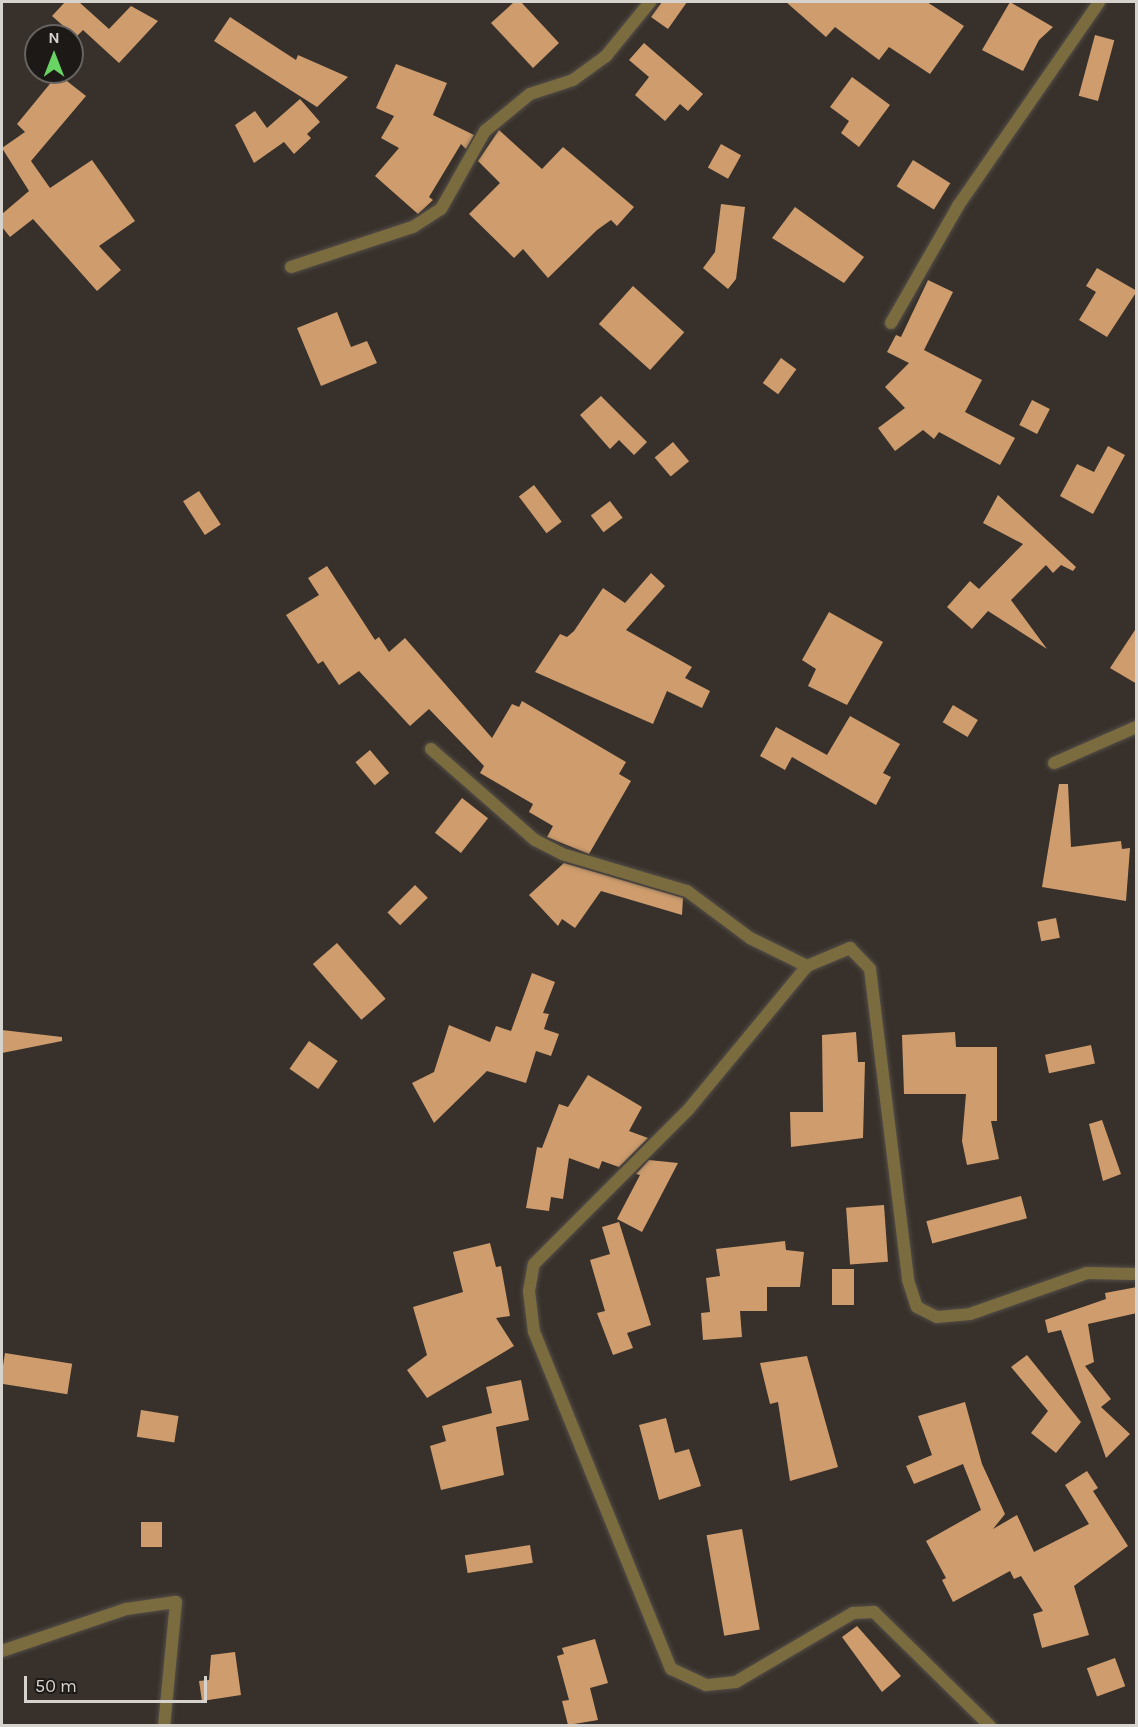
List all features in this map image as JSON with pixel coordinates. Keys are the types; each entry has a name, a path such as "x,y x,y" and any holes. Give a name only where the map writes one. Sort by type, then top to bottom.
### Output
{"street":[{"path":"291,267 413,227 441,208 484,131 530,94 573,80 606,56 650,2"},
{"path":"891,323 958,206 1099,2"},
{"path":"1054,763 1137,727"},
{"path":"431,749 535,840 562,854 687,891 750,938 807,966"},
{"path":"990,1725 874,1612 853,1613 736,1682 706,1685 671,1669 534,1332 528,1291 534,1264 688,1110 807,966 850,948 870,969 908,1280 917,1307 937,1317 970,1314 1087,1273 1137,1274"},
{"path":"2,1651 126,1609 176,1602 164,1725"}],"building":[{"path":"65,2 79,2 109,29 131,6 158,21 119,63 84,31 84,24 61,24 52,16"},
{"path":"514,2 521,2 559,43 533,68 491,23"},
{"path":"662,2 687,2 668,29 651,17"},
{"path":"786,2 927,2 964,26 930,74 889,47 879,60 835,27 826,37"},
{"path":"1010,2 1053,27 1039,40 1023,71 982,50"},
{"path":"230,17 296,60 298,55 348,77 317,107 214,41"},
{"path":"1095,35 1114,40 1098,101 1079,96"},
{"path":"644,43 703,94 688,111 680,104 665,121 635,95 649,77 629,60"},
{"path":"396,64 447,83 433,115 474,135 466,149 461,144 429,197 433,200 418,214 375,176 399,148 381,138 394,116 376,108"},
{"path":"852,77 890,105 859,147 841,133 849,121 830,107"},
{"path":"50,84 71,84 86,96 31,161 50,188 92,160 135,221 99,246 121,270 97,291 33,219 10,237 2,227 2,214 29,191 2,148 25,132 17,124"},
{"path":"300,99 320,122 307,134 311,138 294,154 284,142 254,163 235,125 255,111 267,128"},
{"path":"499,130 542,169 563,147 634,207 617,226 611,220 597,230 548,278 523,249 514,258 469,214 500,183 478,161"},
{"path":"721,144 741,155 728,179 708,168"},
{"path":"913,160 950,183 934,210 897,186"},
{"path":"721,204 745,207 736,279 728,289 703,268 715,252"},
{"path":"795,207 864,257 844,283 772,238"},
{"path":"1097,268 1137,291 1107,337 1079,320 1096,292 1086,286"},
{"path":"928,280 953,292 924,350 982,380 965,412 1015,438 1000,465 939,432 934,439 923,430 895,451 878,428 905,408 885,387 909,363 887,352 896,335 901,337"},
{"path":"633,286 684,332 650,370 599,324"},
{"path":"337,312 351,347 367,341 377,363 321,386 297,328"},
{"path":"781,358 796,369 778,394 763,383"},
{"path":"601,396 647,442 634,455 619,440 610,449 580,415"},
{"path":"1032,400 1050,409 1037,434 1019,425"},
{"path":"673,442 689,461 671,477 655,457"},
{"path":"1108,446 1125,455 1093,514 1060,496 1077,464 1094,472"},
{"path":"534,485 562,522 547,533 519,496"},
{"path":"199,491 221,525 205,535 183,501"},
{"path":"998,495 1076,567 1073,571 1061,565 1053,573 1046,565 1011,600 1047,649 988,611 972,629 947,607 970,581 979,589 1023,544 983,523"},
{"path":"610,501 623,518 603,532 591,515"},
{"path":"327,566 375,640 379,637 389,652 405,638 492,738 512,704 519,707 522,701 626,762 619,774 631,781 589,854 547,837 553,826 529,812 533,804 480,773 484,766 429,709 410,726 359,671 339,685 323,661 318,664 286,615 319,595 308,578"},
{"path":"651,573 665,586 626,630 692,667 685,678 710,691 702,708 667,691 653,724 535,672 560,634 567,637 574,631 603,588 625,603"},
{"path":"829,612 883,642 847,705 808,686 816,669 802,660"},
{"path":"1137,627 1137,684 1110,668"},
{"path":"953,705 978,720 968,737 943,722"},
{"path":"850,716 900,744 883,773 891,777 876,805 792,757 785,770 760,756 776,727 827,755"},
{"path":"370,750 389,773 375,785 355,762"},
{"path":"1059,784 1068,784 1071,847 1121,841 1122,849 1130,848 1126,901 1042,887"},
{"path":"462,798 488,818 461,853 435,833"},
{"path":"564,863 683,898 682,915 601,891 575,928 562,919 558,926 529,895"},
{"path":"415,885 428,898 400,925 387,913"},
{"path":"1056,918 1060,938 1041,941 1037,922"},
{"path":"337,943 386,999 361,1020 313,964"},
{"path":"532,973 555,982 543,1013 549,1014 544,1029 559,1034 551,1056 536,1051 526,1083 487,1071 434,1123 412,1083 434,1072 449,1025 490,1042 496,1026 511,1031"},
{"path":"2,1030 62,1037 62,1041 2,1053"},
{"path":"856,1032 858,1062 865,1062 863,1138 791,1147 790,1112 823,1112 822,1035"},
{"path":"955,1032 956,1047 997,1047 997,1121 991,1121 999,1159 967,1165 962,1141 966,1094 904,1094 902,1035"},
{"path":"309,1041 338,1061 318,1089 289,1069"},
{"path":"1091,1045 1095,1064 1049,1073 1045,1055"},
{"path":"588,1075 642,1107 629,1131 648,1138 619,1167 602,1161 599,1169 569,1158 563,1199 551,1197 549,1211 526,1208 537,1147 542,1148 559,1104 568,1107"},
{"path":"1102,1120 1121,1174 1103,1181 1089,1124"},
{"path":"649,1160 678,1163 642,1232 617,1219 640,1175 636,1174"},
{"path":"1021,1196 1027,1218 932,1244 926,1221"},
{"path":"884,1205 888,1262 850,1265 846,1208"},
{"path":"619,1222 651,1325 627,1333 633,1348 613,1355 597,1313 605,1311 590,1260 610,1254 602,1227"},
{"path":"785,1241 786,1250 804,1252 800,1287 767,1287 767,1311 740,1311 742,1337 703,1340 701,1313 710,1312 706,1278 720,1276 716,1249"},
{"path":"490,1243 496,1267 501,1266 510,1316 496,1318 514,1346 427,1398 407,1370 427,1355 413,1307 463,1292 453,1252"},
{"path":"832,1269 854,1269 854,1305 832,1305"},
{"path":"1137,1287 1137,1313 1088,1324 1094,1362 1085,1366 1111,1399 1101,1407 1130,1434 1106,1458 1061,1330 1048,1333 1045,1320 1106,1299 1105,1293"},
{"path":"5,1353 72,1364 67,1394 2,1384"},
{"path":"1027,1355 1081,1422 1056,1453 1031,1433 1048,1411 1011,1367"},
{"path":"807,1356 838,1467 790,1481 778,1402 770,1404 760,1363"},
{"path":"521,1380 529,1420 496,1427 504,1475 441,1490 430,1446 446,1441 442,1426 492,1413 486,1387"},
{"path":"965,1402 982,1464 1005,1514 993,1529 1017,1515 1034,1552 1089,1524 1065,1485 1087,1471 1098,1488 1093,1491 1128,1546 1074,1586 1089,1635 1042,1648 1033,1614 1043,1611 1021,1576 1014,1579 1010,1571 953,1602 942,1580 946,1578 926,1541 981,1510 963,1464 914,1484 906,1466 932,1455 918,1416"},
{"path":"141,1410 179,1416 174,1443 137,1437"},
{"path":"666,1418 675,1453 689,1449 701,1486 659,1500 639,1425"},
{"path":"141,1522 162,1522 162,1547 141,1547"},
{"path":"742,1529 760,1629 724,1636 707,1535"},
{"path":"530,1545 533,1563 468,1573 465,1555"},
{"path":"857,1626 901,1676 882,1692 842,1637"},
{"path":"595,1639 608,1683 590,1688 598,1720 568,1725 562,1701 569,1700 557,1656 564,1654 562,1648"},
{"path":"235,1652 241,1695 202,1701 199,1681 209,1680 211,1655"},
{"path":"1115,1658 1125,1686 1097,1696 1087,1668"}]}
